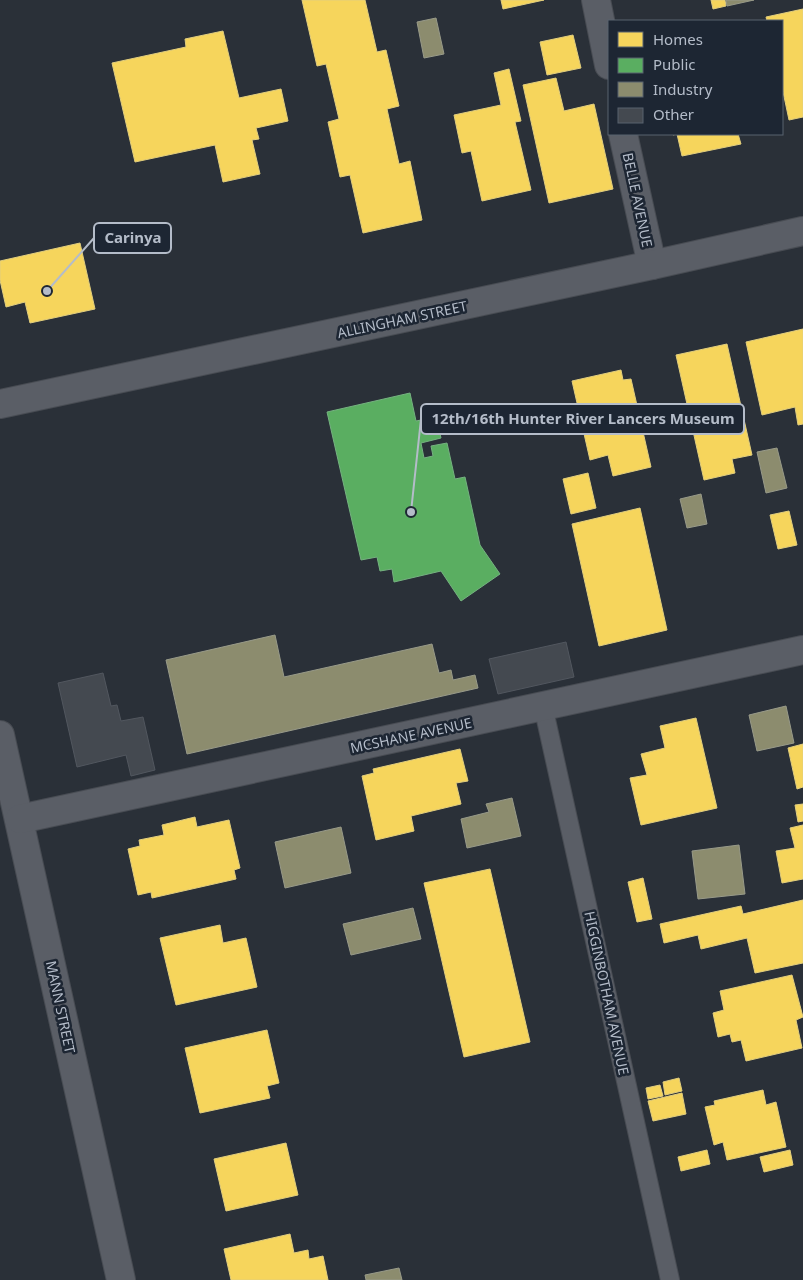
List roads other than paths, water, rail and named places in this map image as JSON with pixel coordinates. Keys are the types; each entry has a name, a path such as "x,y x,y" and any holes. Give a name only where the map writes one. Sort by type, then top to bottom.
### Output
{"street":[{"path":"596,0 608,60"},
{"name":"BELLE AVENUE","path":"623,135 652,265"},
{"name":"ALLINGHAM STREET","path":"0,404 803,231"},
{"name":"MCSHANE AVENUE","path":"20,819 803,650"},
{"name":"MANN STREET","path":"0,735 121,1280"}],"lane":[{"name":"HIGGINBOTHAM AVENUE","path":"543,706 670,1280"}],"place":[{"name":"Carinya","path":"47,291"},
{"name":"12th/16th Hunter River Lancers Museum","path":"411,512"}]}
